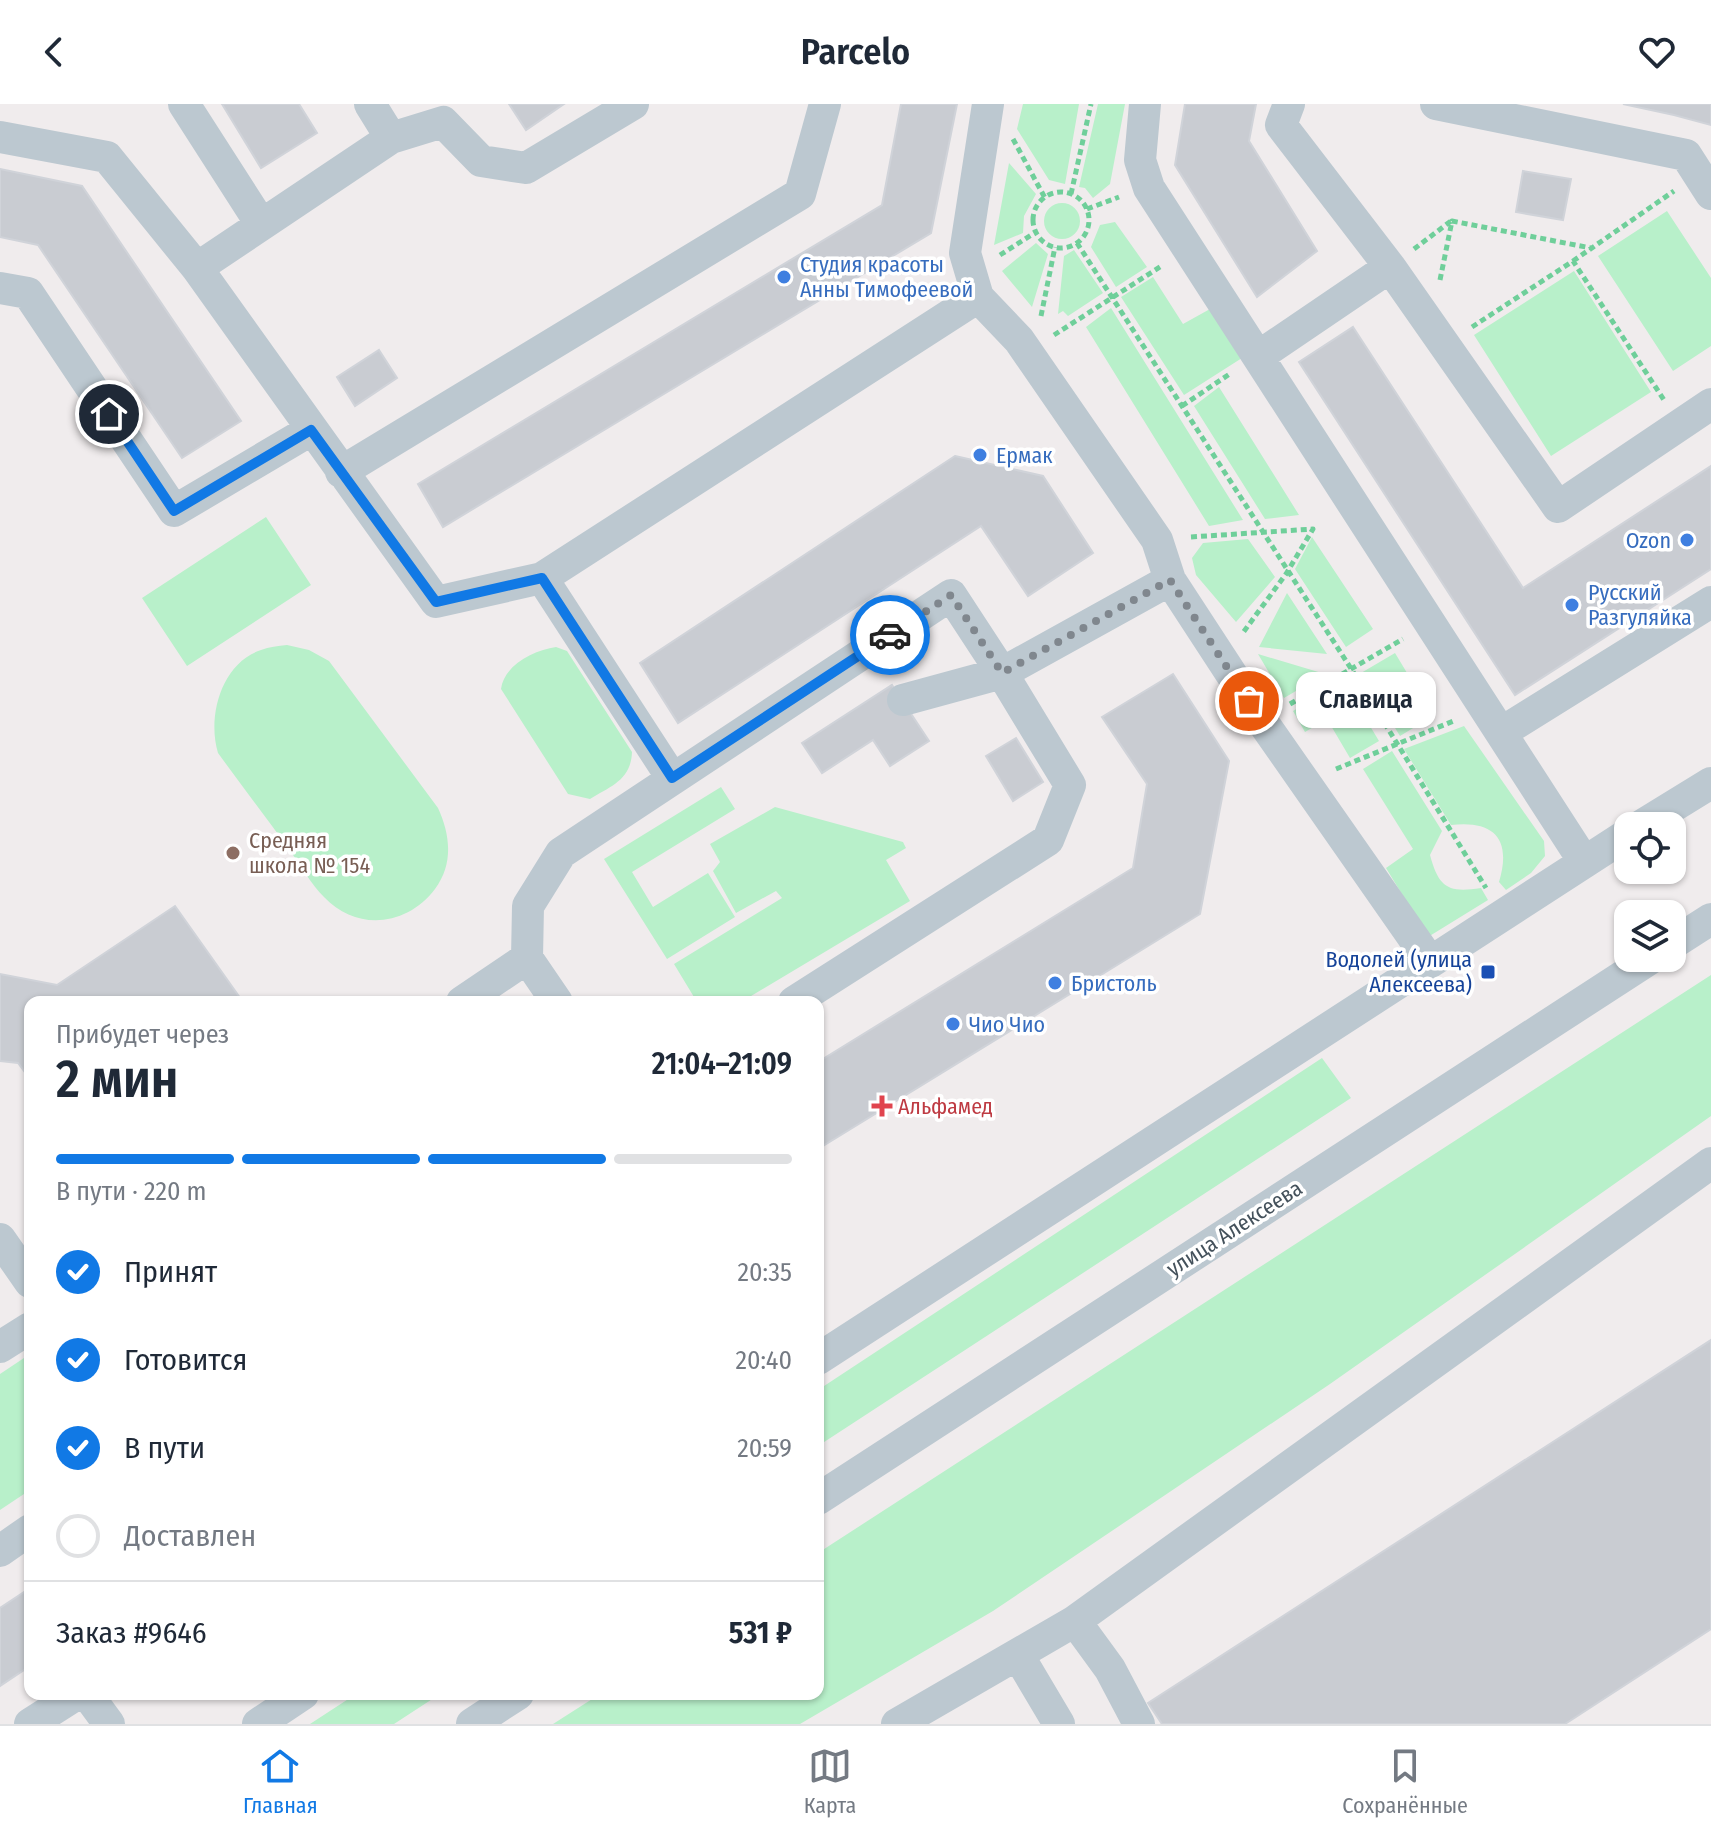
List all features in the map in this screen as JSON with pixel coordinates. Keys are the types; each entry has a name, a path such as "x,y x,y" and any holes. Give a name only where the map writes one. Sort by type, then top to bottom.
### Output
{"street":[{"path":"184,104 261,224"},
{"path":"370,104 391,138"},
{"path":"197,268 391,138 443,122 481,161 526,168 633,104"},
{"path":"341,472 800,194 825,104"},
{"path":"988,104 965,253 978,297 1019,340 1157,540 1170,580 1262,721 1429,960"},
{"path":"1145,104 1140,160 1149,188 1246,364 1502,732 1583,860"},
{"path":"1289,104 1281,125 1390,267 1558,507 1711,404"},
{"path":"1436,104 1686,155 1705,184"},
{"path":"0,137 107,157 197,268 436,602 542,578 978,297"},
{"path":"1246,364 1390,267"},
{"path":"0,288 28,293 174,511 311,430"},
{"path":"542,578 672,778"},
{"path":"903,700 1002,673 1170,580"},
{"path":"553,996 527,958 528,906 561,853 951,595 1070,785 1048,840 803,996"},
{"path":"1502,732 1711,602"},
{"path":"1664,812 1711,783"},
{"path":"824,1355 1614,842"},
{"path":"1686,935 1711,919"},
{"path":"471,996 527,958"},
{"name":"улица Алексеева","path":"824,1495 1629,972"},
{"path":"897,1724 1075,1621 1711,1163"},
{"path":"0,1239 24,1273"},
{"path":"0,1347 24,1332"},
{"path":"0,1551 24,1534"},
{"path":"1075,1621 1110,1669 1139,1724"},
{"path":"1018,1655 1059,1724"},
{"path":"30,1724 68,1700"},
{"path":"91,1700 109,1724"},
{"path":"258,1724 294,1700"},
{"path":"472,1724 509,1700"}],"path":[{"path":"1071,194 1091,104"},
{"path":"1018,143 1045,198"},
{"path":"1438,336 1705,184"},
{"path":"1071,194 1087,209 1087,230 1077,243 1055,247 1042,240 1036,232 1035,213 1045,198 1071,194"},
{"path":"1087,209 1097,205"},
{"path":"1438,336 1452,221"},
{"path":"1390,267 1452,221 1591,248"},
{"path":"997,257 1036,232"},
{"path":"1077,243 1286,574 1350,667 1394,743 1493,898"},
{"path":"1041,317 1055,247"},
{"path":"1041,343 1173,259"},
{"path":"1573,261 1681,426"},
{"path":"1182,406 1246,364"},
{"path":"1201,535 1313,529 1286,574 1240,636"},
{"path":"1288,705 1402,639"},
{"path":"1333,770 1394,743 1453,722"}],"green space":[{"path":"1023,104 1079,104 1065,184 1049,180 1017,129"},
{"path":"1098,104 1125,104 1110,184 1093,198 1085,188 1079,187"},
{"path":"1009,163 1036,194 1024,216 1023,233 994,245"},
{"path":"1062,203 1075,208 1080,221 1075,234 1062,239 1049,234 1044,221 1049,208"},
{"path":"1667,211 1711,278 1711,346 1673,371 1598,256"},
{"path":"1115,222 1147,267 1116,287 1091,247 1100,225"},
{"path":"1036,243 1048,254 1032,307 1002,271"},
{"path":"1074,250 1103,293 1068,316 1063,311 1058,314 1064,256"},
{"path":"1574,271 1651,392 1551,456 1474,335"},
{"path":"1153,277 1183,324 1210,309 1242,358 1184,395 1121,297"},
{"path":"1111,308 1243,520 1209,526 1086,327"},
{"path":"1219,387 1299,515 1265,519 1194,406"},
{"path":"266,517 311,585 187,666 142,598"},
{"path":"1312,537 1373,629 1346,647 1295,569"},
{"path":"1248,539 1275,577 1236,622 1196,575 1192,558 1203,543"},
{"path":"1287,593 1327,654 1259,647"},
{"path":"287,645 309,650 329,661 438,808 447,838 445,869 435,889 410,911 396,917 366,920 337,908 310,881 218,753 214,724 220,693 227,679 247,657 264,649"},
{"path":"556,647 567,651 632,752 624,776 590,799 568,794 501,689 503,680 521,660"},
{"path":"1395,653 1433,716 1400,736 1361,673"},
{"path":"1258,654 1325,674 1284,698"},
{"path":"1343,681 1379,741 1350,758 1327,719 1305,732 1293,711"},
{"path":"1464,726 1544,841 1545,856 1531,873 1506,890 1499,882 1503,854 1496,836 1478,826 1451,825 1404,749"},
{"path":"1392,751 1442,831 1430,855 1437,875 1446,886 1460,890 1481,888 1488,900 1428,937 1386,868 1413,849 1363,769"},
{"path":"721,787 735,809 632,872 653,907 708,873 735,917 667,959 604,859"},
{"path":"775,807 903,842 906,848 886,860 910,901 751,996 693,996 674,964 782,898 776,891 736,913 713,871 720,862 710,844"},
{"path":"1711,975 1711,1116 1330,1384 993,1611 800,1724 553,1724 591,1700 824,1700 824,1549"},
{"path":"1322,1058 1351,1098 824,1442 824,1386"},
{"path":"24,1358 24,1494 0,1510 0,1374"},
{"path":"347,1700 431,1700 394,1724 310,1724"}],"building":[{"path":"222,104 299,104 317,133 261,168"},
{"path":"509,104 564,104 526,130"},
{"path":"901,104 957,104 931,233 443,527 418,484 882,205"},
{"path":"1185,104 1256,104 1249,141 1317,251 1257,297 1175,165"},
{"path":"1623,104 1711,104 1711,125 1674,115"},
{"path":"0,169 82,186 241,421 182,458 38,245 0,237"},
{"path":"1523,171 1571,179 1563,220 1516,212"},
{"path":"1353,327 1523,588 1711,466 1711,569 1515,695 1299,362"},
{"path":"379,350 397,378 355,406 337,377"},
{"path":"955,456 1043,476 1093,553 1028,596 981,526 678,723 640,663"},
{"path":"1173,674 1229,761 1200,914 824,1145 824,1058 1133,868 1147,784 1102,717"},
{"path":"892,685 929,741 890,766 873,740 822,773 802,743"},
{"path":"1016,738 1043,782 1013,801 986,756"},
{"path":"175,906 239,996 24,996 24,1071 18,1063 0,1061 0,974 57,985"},
{"path":"1711,1340 1711,1629 1565,1724 1162,1724 1148,1703"},
{"path":"24,1592 24,1670 0,1686 0,1608"}],"way so far":[{"path":"890,635 951,595 1002,673 1145,597 1170,580 1249,701"}],"place":[{"name":"Студия красоты Анны Тимофеевой","path":"784,277"},
{"name":"Ермак","path":"980,455"},
{"name":"Ozon","path":"1687,540"},
{"name":"Русский Разгуляйка","path":"1572,605"},
{"name":"Славица","path":"1249,701"},
{"name":"Средняя школа № 154","path":"233,853"},
{"name":"Водолей (улица Алексеева)","path":"1488,972"},
{"name":"Бристоль","path":"1055,983"},
{"name":"Чио Чио","path":"953,1024"},
{"name":"Альфамед","path":"882,1106"}],"route":[{"path":"109,414 174,511 311,430 436,602 542,578 672,778 890,635"}]}
